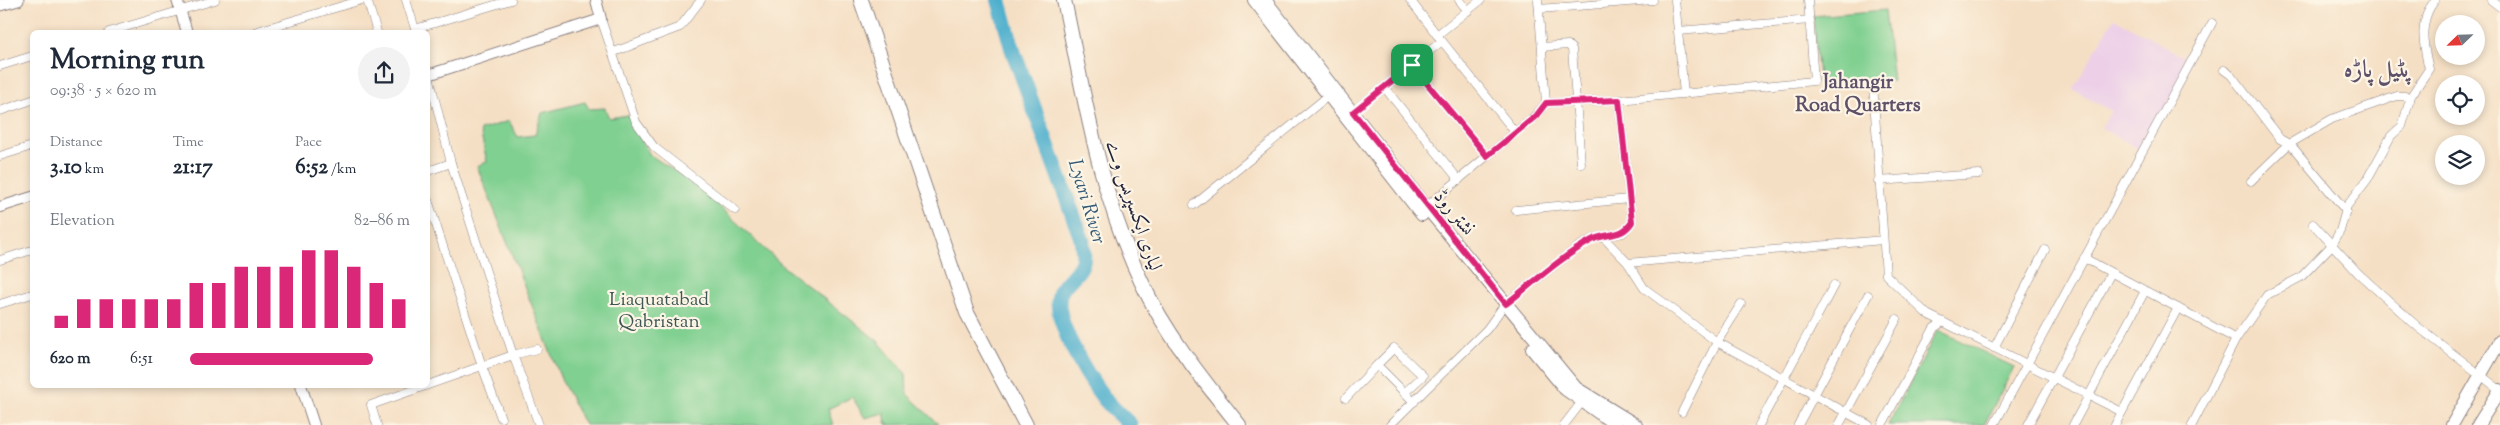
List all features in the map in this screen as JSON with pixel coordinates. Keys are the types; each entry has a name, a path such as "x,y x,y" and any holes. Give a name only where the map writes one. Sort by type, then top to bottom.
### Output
{"highway":[{"path":"861,0 967,313 1026,425"},
{"name":"لیاری ایکسپریس وے","path":"1064,0 1092,142 1119,228 1141,282 1171,333 1205,383 1239,425"}],"main road":[{"path":"0,6 18,0"},
{"name":"نشتر روڈ","path":"1254,0 1328,96 1503,308 1576,388 1636,425"},
{"name":"نشتر روڈ","path":"1265,0 1426,206 1565,389 1616,425"},
{"path":"2452,425 2500,341"},
{"path":"2478,425 2500,390"}],"street":[{"path":"176,0 186,30"},
{"path":"116,30 215,0"},
{"path":"261,30 362,0"},
{"path":"367,0 376,30"},
{"path":"406,0 416,30"},
{"path":"419,30 511,0"},
{"path":"596,0 636,122 654,147 735,210"},
{"path":"614,52 680,27 701,0"},
{"path":"1410,0 1515,132"},
{"path":"1459,0 1468,11"},
{"path":"1353,112 1412,65 1481,0"},
{"path":"1426,206 1536,116 1546,103 1538,0"},
{"path":"1539,9 1653,0"},
{"path":"1675,0 1684,94"},
{"path":"1546,103 1619,100 1814,81 1808,0"},
{"path":"2192,425 2236,340 2267,295 2301,277 2332,244 2340,231 2347,206 2367,180 2391,136 2402,126 2410,100 2429,69 2422,42 2423,18 2435,0"},
{"path":"2491,0 2500,7"},
{"path":"430,72 601,19"},
{"path":"1678,31 1810,20"},
{"path":"1994,425 2212,24"},
{"path":"1542,47 1570,47 1581,164"},
{"path":"0,66 30,57"},
{"path":"1412,65 1487,156"},
{"path":"2224,70 2231,75 2280,139 2290,144 2346,211"},
{"path":"430,81 451,163 513,355 539,425"},
{"path":"1873,84 1878,181 1886,275 1927,314 2122,412"},
{"path":"1384,87 1459,180"},
{"path":"1194,205 1328,96"},
{"path":"2251,181 2290,144 2331,120 2397,96 2410,100"},
{"path":"1390,425 1487,329 1503,308 1578,247 1595,238 1623,233 1628,229 1632,222 1619,100"},
{"path":"0,110 30,101"},
{"path":"0,156 30,147"},
{"path":"430,169 451,163"},
{"path":"1878,181 1979,174"},
{"path":"0,206 30,198"},
{"path":"1516,210 1629,199"},
{"path":"430,206 482,366 502,418"},
{"path":"2314,224 2359,274 2418,327 2500,390"},
{"path":"1604,237 1628,263 1644,288 1717,342 1869,425"},
{"path":"1628,263 1883,240"},
{"path":"1994,348 2045,250"},
{"path":"0,260 30,251"},
{"path":"2084,258 2236,340"},
{"path":"2028,425 2111,273"},
{"path":"1759,425 1782,378 1834,285"},
{"path":"2074,425 2145,291"},
{"path":"0,304 30,295"},
{"path":"1798,425 1868,295"},
{"path":"1682,412 1717,342 1740,304"},
{"path":"2115,425 2178,308"},
{"path":"1839,425 1897,319"},
{"path":"1882,425 1934,328 1943,322"},
{"path":"1346,398 1394,348 1423,376 1404,393"},
{"path":"430,384 513,355 537,349"},
{"path":"1377,365 1414,402"},
{"path":"302,388 314,425"},
{"path":"376,425 371,405 419,388"},
{"path":"1564,425 1581,402"}],"shaded area":[{"path":"2114,18 2191,61 2142,151 2101,128 2111,111 2073,89"}],"green space":[{"path":"1885,10 1893,81 1820,89 1813,16"},
{"name":"Liaquatabad Qabristan","path":"585,102 589,109 605,108 609,118 628,115 650,155 698,186 785,268 878,341 906,374 907,394 938,424 887,425 884,413 865,418 852,397 828,409 833,425 585,425 561,379 477,166 487,162 480,130 509,121 518,137 535,135 542,113"},
{"path":"1938,330 2014,367 1984,425 1888,425"}],"waterway":[{"name":"Lyari River","path":"999,0 1012,48 1082,240 1082,264 1060,293 1061,317 1072,347 1096,388 1130,425"}],"district":[{"name":"پٹیل پاڑہ","path":"2378,69"},
{"name":"Jahangir Road Quarters","path":"1858,92"}],"route":[{"path":"1412,65 1487,156 1536,116 1546,103 1619,100 1632,222 1628,229 1623,233 1595,238 1578,247 1506,304 1353,112 1412,65"}]}
